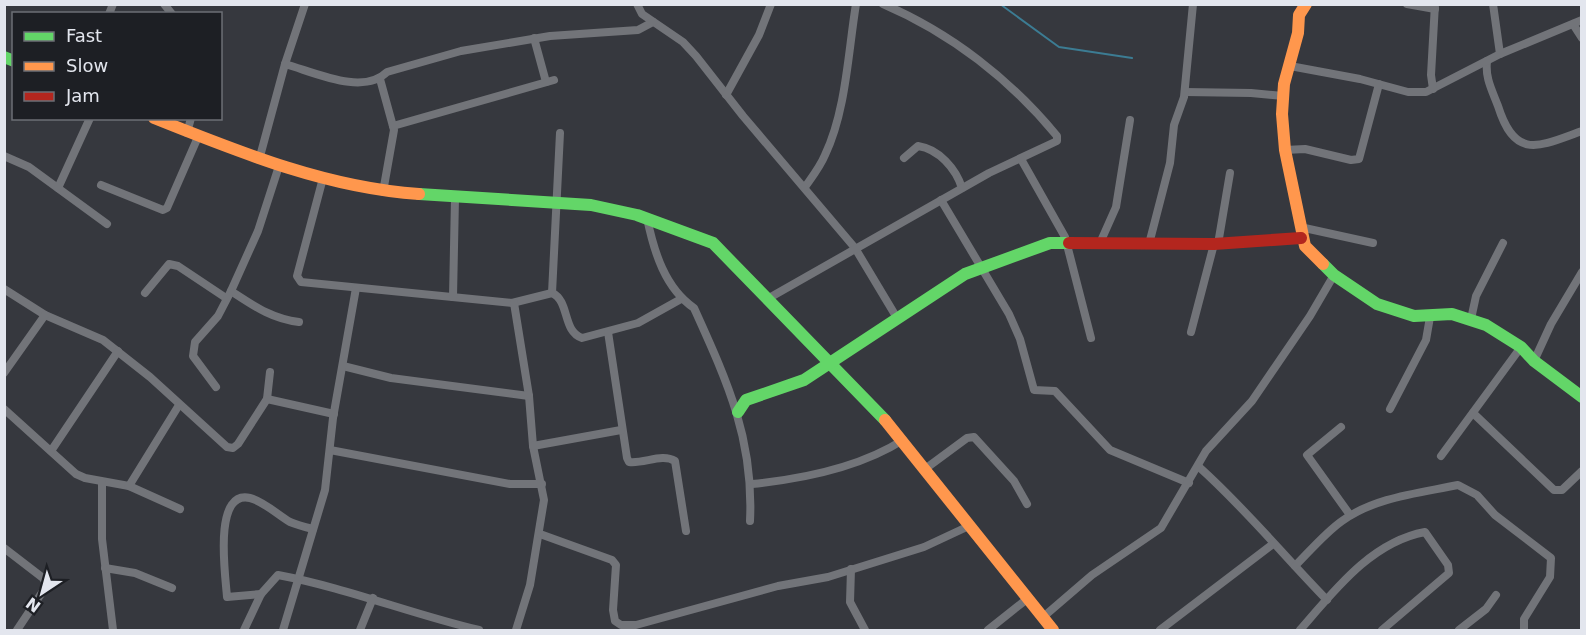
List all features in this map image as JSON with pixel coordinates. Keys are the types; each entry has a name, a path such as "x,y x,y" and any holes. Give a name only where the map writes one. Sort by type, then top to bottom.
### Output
{"street":[{"path":"259,160 285,64 305,4"},
{"path":"637,4 653,22 683,42 805,187 855,248 897,318"},
{"path":"805,187 825,156 832,135 850,54 856,4"},
{"path":"769,298 962,188 1057,141 1057,136 1031,105 985,66 938,32 883,4"},
{"path":"1149,244 1170,163 1174,125 1185,92 1193,4"},
{"path":"1407,4 1435,7 1431,75 1433,89"},
{"path":"1493,4 1500,54"},
{"path":"1301,5 1290,66 1284,84 1286,150 1301,233 1316,260 1377,304 1396,312 1430,317 1452,314 1471,319 1502,334 1581,397"},
{"path":"726,95 759,34 767,6"},
{"path":"285,64 351,82 372,82 380,80 387,72 461,51 534,38 628,31 653,22"},
{"path":"1290,66 1418,93 1433,89 1500,54 1577,22 1581,38"},
{"path":"393,126 550,81 534,38"},
{"path":"1487,61 1486,74 1502,120 1515,139 1521,143 1540,145 1581,130"},
{"path":"1477,66 1486,74"},
{"path":"380,80 394,136 383,192"},
{"path":"1286,150 1305,149 1351,160 1359,159 1379,84"},
{"path":"1185,92 1283,96"},
{"path":"58,188 89,120"},
{"path":"159,120 259,160 383,192 455,198 559,201 591,205 647,218 714,243 830,361 903,440 1053,630"},
{"path":"101,184 163,210 167,208 193,135 191,120"},
{"path":"1100,243 1116,207 1130,120"},
{"path":"552,293 559,201 560,133"},
{"path":"904,158 918,146 931,150 955,171 962,188"},
{"path":"4,156 29,167 107,224"},
{"path":"1021,159 1066,242 1091,339"},
{"path":"216,387 193,357 195,342 218,316 229,294 258,231 279,166"},
{"path":"1191,332 1216,244 1230,173"},
{"path":"323,178 297,279 301,282 514,303 552,293 560,298 569,326 576,336 582,338 638,323 681,299"},
{"path":"453,297 455,198"},
{"path":"941,200 1009,314 1020,339 1034,390 1055,391 1110,450 1189,483"},
{"path":"647,218 654,251 681,299 694,308 738,412 744,432 752,484 750,521"},
{"path":"738,412 746,400 804,380 946,284 981,268 1050,243 1216,244 1301,233 1373,243"},
{"path":"1471,319 1476,296 1503,243"},
{"path":"145,293 169,264 178,266 264,313 281,320 299,322"},
{"path":"1534,361 1551,324 1581,272"},
{"path":"1042,618 1092,575 1161,528 1206,452 1252,401 1310,316 1334,275"},
{"path":"283,630 325,490 334,414 356,288"},
{"path":"4,289 45,315 73,325 118,351 228,447 233,448 267,399 270,372"},
{"path":"514,303 529,396 533,446 544,500 540,534 516,630"},
{"path":"4,373 45,315"},
{"path":"1390,409 1426,340 1430,317"},
{"path":"608,332 621,430 629,462 667,457 675,461 678,468 686,531"},
{"path":"1441,456 1521,347"},
{"path":"51,451 118,351"},
{"path":"343,366 401,379 529,396"},
{"path":"728,391 746,400"},
{"path":"267,399 334,414"},
{"path":"129,486 179,405"},
{"path":"4,409 76,474 102,482 129,486 180,509"},
{"path":"1473,412 1554,490 1562,490 1581,471"},
{"path":"1341,427 1307,455 1350,515"},
{"path":"533,446 621,430"},
{"path":"925,469 966,438 974,437 1014,481 1028,504"},
{"path":"752,484 790,480 828,470 878,453 903,440"},
{"path":"330,450 510,484 542,484"},
{"path":"1199,467 1234,498 1273,544 1327,600"},
{"path":"102,482 105,568 113,630"},
{"path":"1294,566 1350,515 1375,503 1458,485 1477,495 1495,515 1551,558 1550,577 1524,619 1524,630"},
{"path":"261,594 227,597 222,536 226,518 235,503 240,499 252,498 292,523 313,529"},
{"path":"540,534 612,560 616,565 613,610 615,621 621,625 636,625 778,586 828,577 924,547 969,526"},
{"path":"1300,630 1355,569 1379,550 1419,533 1428,534 1448,565 1449,573 1382,630"},
{"path":"1160,630 1273,544"},
{"path":"4,548 43,578 47,585 17,630"},
{"path":"105,568 135,573 172,588"},
{"path":"851,569 850,602 866,630"},
{"path":"244,630 261,594 278,575 373,598 440,621 479,630"},
{"path":"1458,630 1486,609 1496,595"},
{"path":"360,630 373,598"},
{"path":"987,630 1028,599"},
{"path":"436,630 440,621"}],"waterway":[{"path":"1000,4 1059,47 1132,58"}],"traffic: fast":[{"path":"4,57 12,60"},
{"path":"419,194 591,205 637,215 713,243 885,420"},
{"path":"738,412 746,400 804,380 965,274 1050,243 1069,243"},
{"path":"1323,264 1334,275 1377,304 1414,316 1452,314 1486,325 1521,347 1534,361 1582,397"}],"traffic: slow":[{"path":"1306,4 1299,15 1298,33 1284,84 1282,114 1285,150 1305,246 1323,264"},
{"path":"159,120 284,167 351,184 419,194"},
{"path":"885,420 1053,630"}],"traffic: jam":[{"path":"1069,243 1214,244 1301,238"}]}
